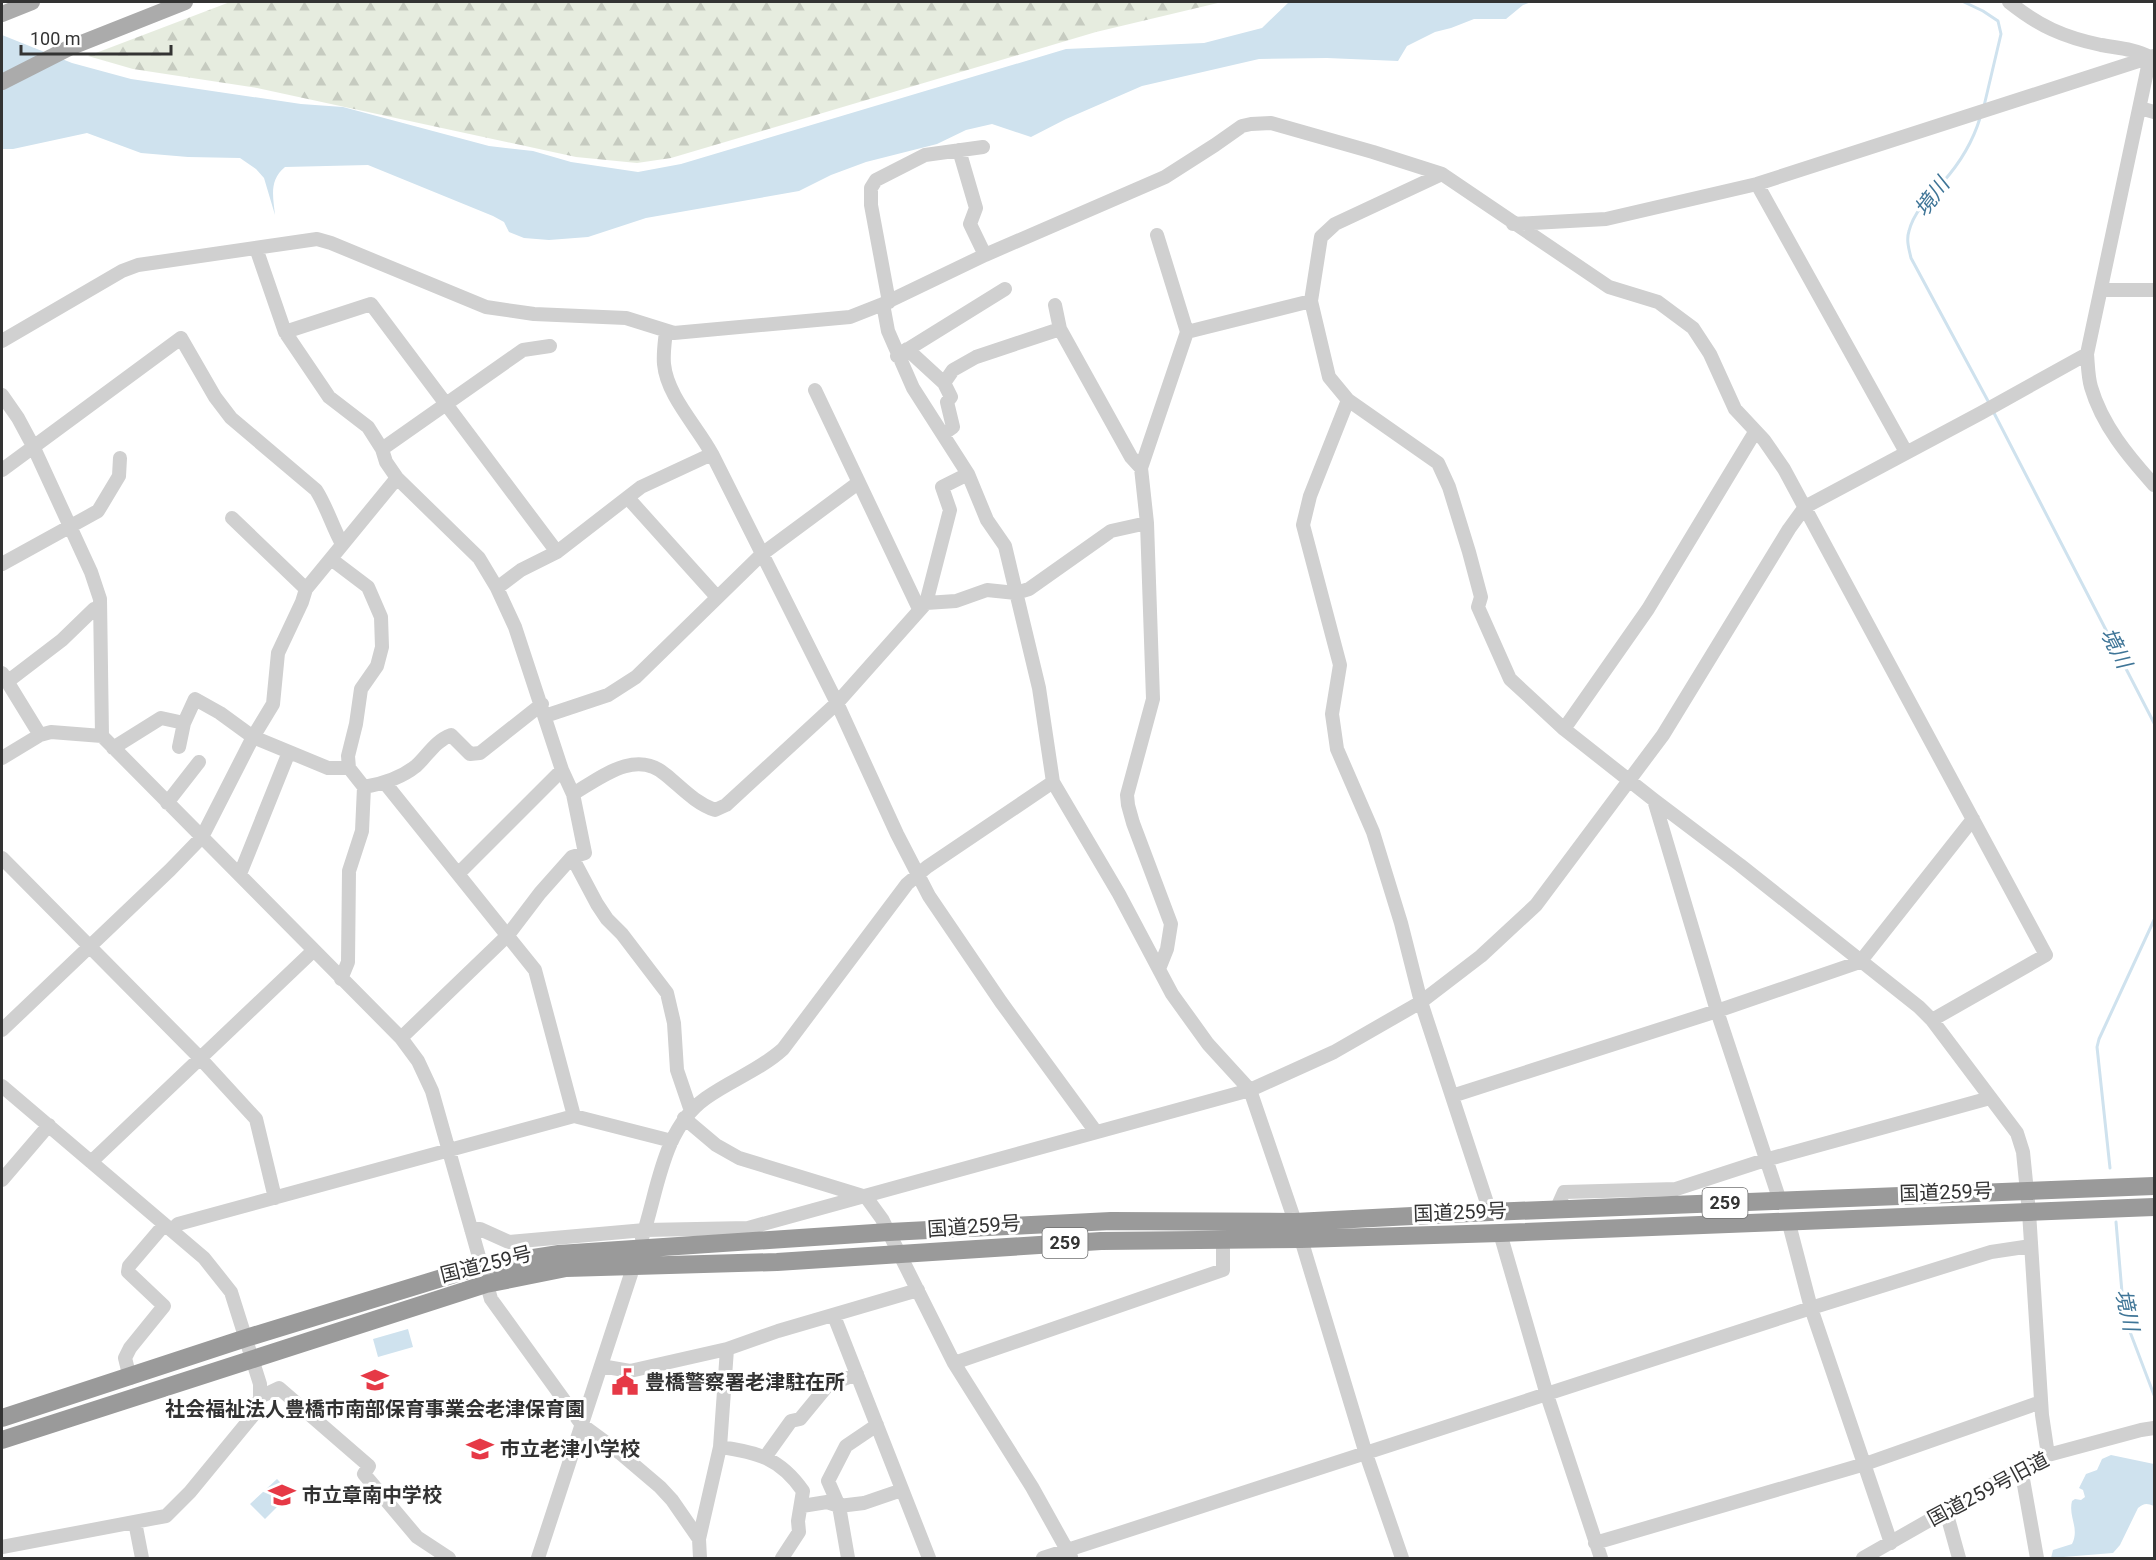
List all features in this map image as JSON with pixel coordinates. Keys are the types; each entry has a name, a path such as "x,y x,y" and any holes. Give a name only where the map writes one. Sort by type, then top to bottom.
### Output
{"highway":[{"name":"国道259号","path":"2,1440 253,1358 483,1275 566,1269 777,1262 1101,1241 1223,1240 1298,1230 1490,1212 2154,1186"},
{"name":"国道259号","path":"2,1418 130,1378 246,1338 559,1254 889,1232 1111,1221 1298,1230 1500,1233 2154,1207"}],"main road":[{"path":"2,14 32,2"},
{"path":"2,82 69,48 184,2"}],"street":[{"path":"2010,2 2032,21 2059,33 2100,45 2138,51 2152,57"},
{"path":"2152,57 2149,94 2140,108 2087,354 2091,386 2109,429 2154,485"},
{"path":"1513,224 1606,219 1757,183 2152,57"},
{"path":"2140,108 2154,112"},
{"path":"2,341 122,271 138,266 317,240 331,243 486,307 534,314 626,318 675,333 850,317 886,303 985,255 1165,177 1242,126 1271,123 1442,174 1609,287 1658,302 1693,328 1710,354 1735,409 1764,440 1784,469 2046,955 1932,1020"},
{"path":"983,147 925,155 876,180 871,188 871,205 888,331 902,352 913,388 968,474 987,520 1005,546 1039,688 1053,782 1119,894 1172,994 1208,1044 1250,1090 1298,1230 1366,1454 1402,1558"},
{"path":"959,150 976,208 970,224 985,255"},
{"path":"1442,174 1335,224 1321,237 1311,301 1329,376 1348,400 1438,463 1449,487 1469,552 1481,597 1478,608 1510,679 1564,729 1919,1007 1932,1020 2017,1133 2023,1152 2029,1212 2041,1402 2045,1447 2048,1455"},
{"path":"1757,183 1906,452"},
{"path":"1157,235 1187,332 1141,468 1147,523 1153,699 1127,795 1133,823 1171,924 1167,949 1159,969"},
{"path":"256,248 285,332 329,397 362,420 382,449 386,462 397,478 479,558 497,588 515,627 562,770 573,794 585,853 572,858 540,893 508,935 401,1038"},
{"path":"902,352 1005,289"},
{"path":"2101,290 2154,290"},
{"path":"1187,332 1311,301"},
{"path":"285,332 371,304 557,552"},
{"path":"1055,306 1060,329 1131,457 1141,468"},
{"path":"944,383 953,370 976,357 1060,329"},
{"path":"666,331 663,364 676,399 702,435 712,454 837,703 929,896 1001,1002 1096,1132"},
{"path":"2,470 181,338 231,418 315,490 324,502 331,525 342,544"},
{"path":"382,449 523,350 550,346"},
{"path":"902,352 944,383 951,397 947,402 953,426 942,435"},
{"path":"471,1229 480,1229 509,1242 748,1228 1250,1090 1334,1052 1421,1002 1481,956 1536,905 1663,735 1789,529 1805,507 2087,354"},
{"path":"815,390 858,483 922,606"},
{"path":"2,395 33,446 91,572 100,598 102,736 401,1038 418,1061 432,1091 491,1299 582,1425 660,1487 672,1500 699,1539"},
{"path":"1348,400 1310,496 1303,525 1340,665 1332,714 1337,749 1373,832 1401,923 1421,1002 1490,1212"},
{"path":"1564,729 1648,609 1755,432"},
{"path":"497,588 521,570 557,552 641,487 712,454"},
{"path":"2,564 98,511 119,476 120,458"},
{"path":"573,794 616,768 631,764 654,767 664,772 700,805 715,810 726,805 837,703 922,606 950,510 942,487 968,474"},
{"path":"2,1030 202,837 253,737 273,704 278,653 302,602 306,588 397,478"},
{"path":"364,788 385,783 415,767 441,739 451,735 470,754 480,753 544,710 608,695 636,677 762,554 858,483"},
{"path":"628,498 717,597"},
{"path":"232,518 306,588"},
{"path":"922,606 956,601 987,590 1016,593 1029,589 1111,531 1147,523"},
{"path":"331,559 368,587 381,617 382,647 377,666 361,689 348,756 349,768 364,788 362,831 349,871 348,962 341,979"},
{"path":"40,735 4,678 63,640 94,609 100,608"},
{"path":"178,747 184,723 195,699 220,713 253,737 328,768 349,768"},
{"path":"112,748 161,718 184,723"},
{"path":"2,758 40,735 51,732 102,736"},
{"path":"240,874 289,752"},
{"path":"167,803 199,762"},
{"path":"459,873 562,770"},
{"path":"644,1234 658,1180 680,1123 706,1098 763,1066 783,1049 805,1023 907,884 981,830 1046,789 1053,782"},
{"path":"385,783 535,970 574,1116"},
{"path":"1654,800 1717,1011 1780,1201"},
{"path":"1452,1096 1717,1011 1860,962 1973,819"},
{"path":"2,858 200,1058 256,1119 275,1198"},
{"path":"572,858 602,912 622,934 667,993 674,1023 678,1070 688,1115 716,1145 739,1158 866,1197 889,1232 954,1363 1032,1488 1070,1555"},
{"path":"91,1162 314,950"},
{"path":"2,1086 204,1258 231,1292 260,1384 260,1397 255,1413 190,1492 166,1516 2,1547"},
{"path":"1556,1210 1564,1192 1676,1189 1765,1160 1990,1098"},
{"path":"130,1378 125,1358 130,1348 164,1306 128,1272 129,1266 168,1227 574,1116 672,1141"},
{"path":"2,1180 49,1125"},
{"path":"1788,1220 1811,1308 1891,1543"},
{"path":"1500,1233 1547,1395 1600,1558"},
{"path":"954,1363 1223,1270 1223,1240"},
{"path":"1043,1558 1070,1555 1366,1454 1811,1308 1991,1252 2031,1246"},
{"path":"540,1557 631,1274"},
{"path":"602,1366 630,1371 727,1349 778,1331 918,1290"},
{"path":"834,1316 929,1558"},
{"path":"700,1558 699,1539 720,1447 727,1349"},
{"path":"766,1456 790,1421 800,1419 828,1385 857,1374"},
{"path":"260,1397 279,1388 369,1466 364,1474 417,1537 449,1558"},
{"path":"1595,1543 1865,1464 2041,1402"},
{"path":"848,1558 839,1506 828,1481 846,1446 877,1425"},
{"name":"国道259号旧道","path":"1863,1558 2048,1455 2154,1428"},
{"path":"720,1447 766,1456 803,1491 798,1521 799,1532 782,1558"},
{"path":"2021,1468 2037,1558"},
{"path":"802,1506 827,1502 839,1506 864,1503 902,1490"},
{"path":"1944,1511 1959,1558"},
{"path":"135,1522 142,1558"}],"green space":[{"path":"230,2 1222,2 1096,32 671,158 637,163 576,157 257,88 133,69 88,56"}],"water":[{"path":"1289,2 1531,2 1523,5 1506,19 1474,19 1435,32 1407,46 1398,61 1327,58 1259,59 1142,86 1031,137 992,124 966,130 937,144 866,162 831,175 799,191 646,218 588,237 549,240 524,238 509,232 504,222 493,216 368,165 285,167 274,183 275,215 264,178 240,158 141,153 87,133 13,149 2,149 2,35 72,63 131,79 301,104 343,107 489,146 533,151 571,162 638,172 681,164 1066,49 1204,43 1262,28"},
{"path":"408,1329 413,1347 378,1357 373,1339"},
{"path":"2111,1455 2154,1464 2154,1506 2146,1504 2138,1508 2120,1545 2113,1553 2051,1558 2053,1550 2072,1544 2075,1533 2071,1512 2072,1501 2085,1497 2083,1490 2079,1488 2086,1474 2097,1470 2102,1459"},
{"path":"277,1479 291,1493 265,1519 250,1504"}],"waterway":[{"name":"境川","path":"1964,2 1998,21 2001,34 1984,106"},
{"name":"境川","path":"1980,118 1974,135 1960,160 1915,217 1911,224 1908,241 1911,258 1988,401"},
{"name":"境川","path":"1994,413 2154,723"},
{"name":"境川","path":"2110,1168 2097,1047 2154,920"},
{"name":"境川","path":"2116,1222 2124,1316 2154,1395"}],"place":[{"name":"社会福祉法人豊橋市南部保育事業会老津保育園","path":"375,1380"},
{"name":"豊橋警察署老津駐在所","path":"625,1382"},
{"name":"市立老津小学校","path":"480,1449"},
{"name":"市立章南中学校","path":"282,1495"}]}
